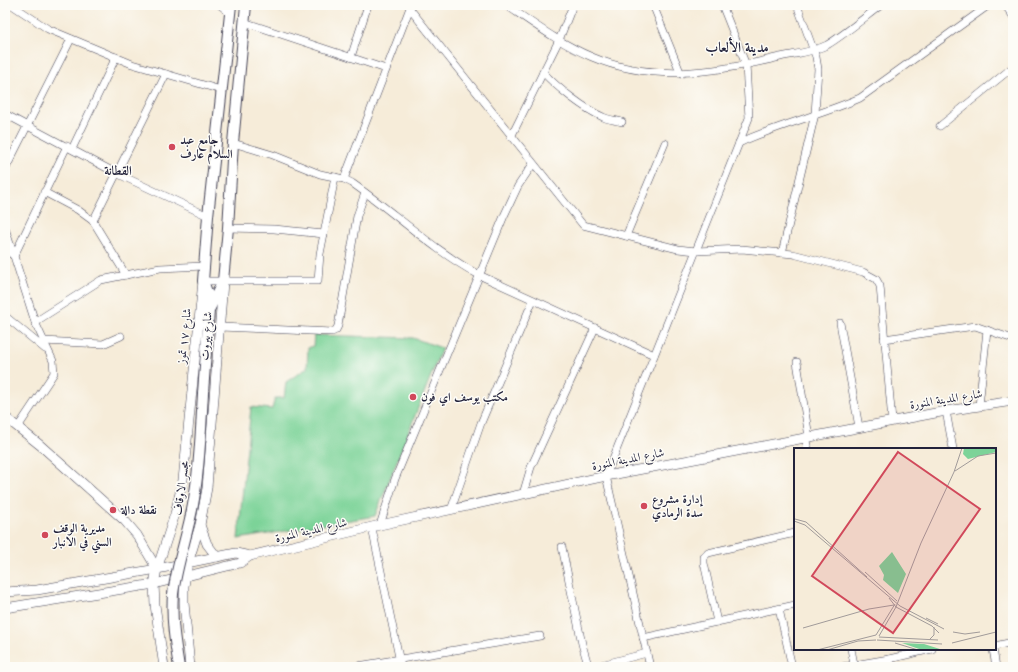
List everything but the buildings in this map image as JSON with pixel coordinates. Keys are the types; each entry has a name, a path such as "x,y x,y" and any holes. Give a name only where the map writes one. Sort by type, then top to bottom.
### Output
{"main road":[{"name":"شارع بيروت","path":"223,281 233,143 246,5"},
{"name":"شارع ١٧ تموز","path":"203,281 208,216 230,9"},
{"name":"مجسر الاوقاف","path":"178,667 173,626 173,595 194,498 199,462 209,310 208,295 203,281"},
{"name":"مجسر الاوقاف","path":"209,310 223,281"}],"street":[{"path":"12,5 48,29 132,64 221,90"},
{"path":"220,5 230,9"},
{"path":"351,58 368,5"},
{"path":"506,5 559,40 592,57 624,68 645,72 681,74 746,65 813,50 827,45 881,5"},
{"path":"511,137 559,40 574,5"},
{"path":"653,5 681,74"},
{"path":"650,667 606,476 749,118 746,65 722,5"},
{"path":"782,253 815,114 818,69 797,5"},
{"path":"739,143 772,129 840,107 860,98 989,5"},
{"path":"1005,5 1013,16"},
{"path":"344,179 411,7"},
{"path":"411,7 511,137 583,225 678,249 696,251 742,249 793,254 863,272 876,279 880,286 892,421"},
{"path":"244,22 386,69"},
{"path":"5,170 71,39"},
{"path":"14,256 44,192 70,148 116,57"},
{"path":"940,126 1013,67"},
{"path":"543,72 550,80 576,100 604,118 622,122"},
{"path":"92,221 166,74"},
{"path":"5,114 116,173 208,216"},
{"path":"233,143 273,155 320,174 344,179 352,183 420,237 458,263 479,275 654,355"},
{"path":"626,236 665,143"},
{"path":"401,667 376,526 479,275 518,186 533,164"},
{"path":"203,281 318,281 320,254 335,177"},
{"path":"44,192 78,210 92,221 126,275"},
{"path":"220,327 332,332 336,330 338,326 357,216 365,192"},
{"path":"5,228 35,322 53,361 54,373 18,427"},
{"path":"228,228 274,229 324,234"},
{"path":"5,249 14,256"},
{"path":"35,322 101,280 160,268 204,266"},
{"name":"شارع ١٧ تموز","path":"164,667 155,605 154,584 183,480 203,281"},
{"name":"شارع بيروت","path":"190,667 184,603 185,577 200,525 209,467 223,281"},
{"path":"451,510 481,423 533,300"},
{"path":"5,316 47,350"},
{"path":"840,323 860,427"},
{"path":"884,339 975,326 1013,338"},
{"path":"523,494 531,466 595,328"},
{"path":"979,406 987,330"},
{"path":"43,341 103,344 121,336"},
{"path":"797,362 808,448"},
{"name":"شارع المدينة المنورة","path":"250,556 376,526 606,476 946,410 1013,401"},
{"path":"946,410 953,448"},
{"path":"5,417 125,521 137,535 157,569"},
{"path":"200,525 207,544 217,557"},
{"path":"717,622 704,557 708,554 794,533"},
{"path":"562,547 582,644 588,665 597,666 647,653"},
{"path":"5,592 37,590 157,569 236,553 250,556"},
{"path":"5,608 154,584 240,563 250,556"},
{"path":"643,638 794,605"},
{"path":"779,608 792,667"},
{"path":"352,667 540,636"},
{"path":"996,646 1013,642"},
{"path":"851,650 854,664"},
{"path":"842,667 890,659 928,650"},
{"path":"993,650 996,667"},
{"path":"890,659 891,667"}],"green space":[{"path":"314,335 413,338 442,348 375,516 238,539 251,407 272,409 275,398 284,398 286,382 307,368 308,348 313,346"}],"place":[{"name":"جامع عبد السلام عارف","path":"172,147"},
{"name":"مكتب يوسف اي فون","path":"413,397"},
{"name":"إدارة مشروع سدة الرمادي","path":"644,506"},
{"name":"نقطة دالة","path":"113,510"},
{"name":"مديرية الوقف السني في الانبار","path":"45,535"}],"district":[{"name":"مدينة الألعاب","path":"737,47"},
{"name":"القطانة","path":"118,170"}]}
